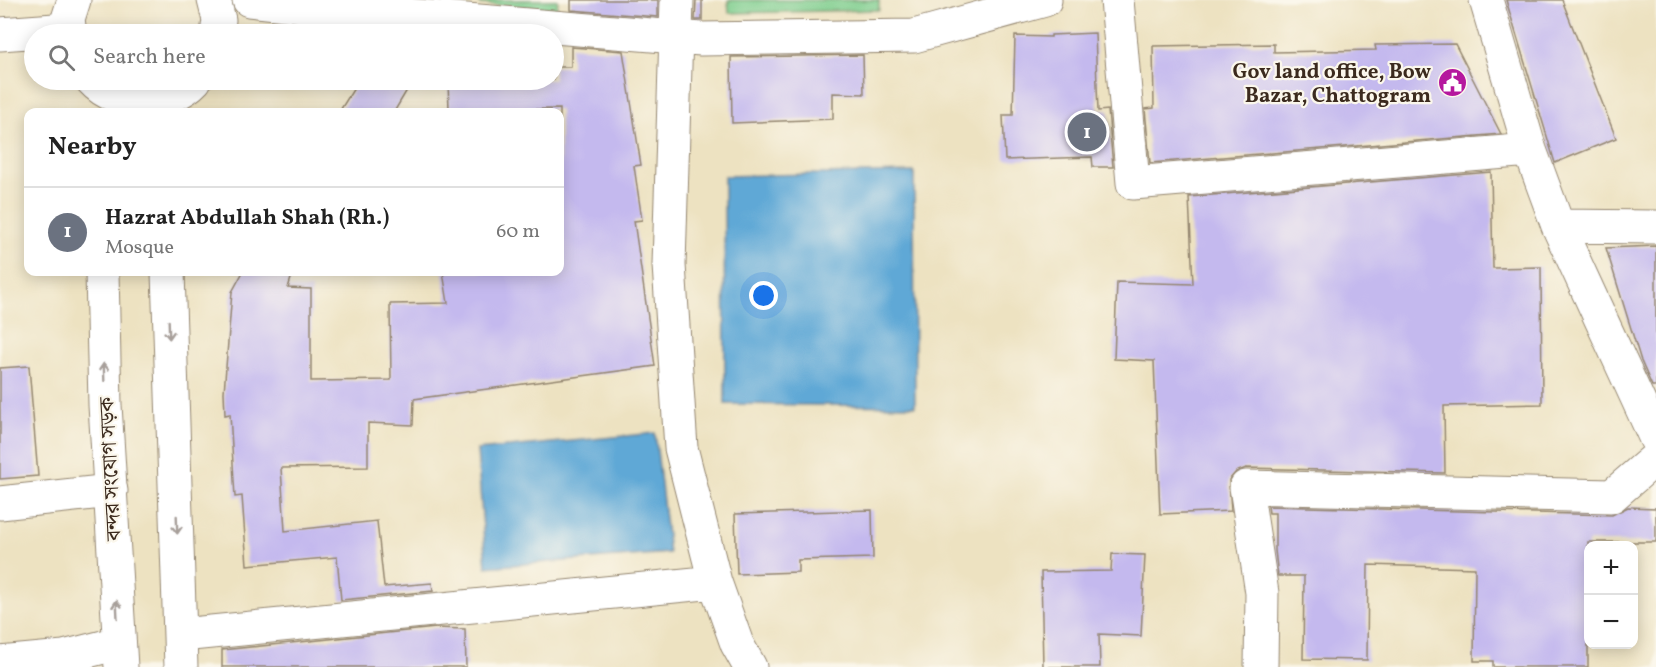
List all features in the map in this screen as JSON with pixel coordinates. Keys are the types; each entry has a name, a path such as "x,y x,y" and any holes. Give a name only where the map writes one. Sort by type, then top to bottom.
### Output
{"main road":[{"path":"214,0 219,24"},
{"path":"249,0 512,24"},
{"path":"677,0 669,265 681,448 715,582 737,644 750,667"},
{"path":"564,29 677,39 914,36 1045,0"},
{"path":"1117,0 1133,183 1530,150"},
{"path":"1486,0 1530,150 1557,226 1656,439"},
{"path":"55,24 71,21"},
{"path":"0,34 24,30"},
{"path":"95,92 168,105 184,90"},
{"path":"1557,226 1656,227"},
{"name":"বন্দর সংযোগ সড়ক","path":"102,276 120,655"},
{"path":"168,276 181,667"},
{"path":"1261,667 1262,593 1246,487 1612,496 1656,458"},
{"path":"0,502 111,491"},
{"path":"181,635 715,582"},
{"path":"0,663 120,655"}],"green space":[{"path":"480,0 558,0 557,9 480,4"},
{"path":"728,0 879,0 879,10 729,13"}],"water":[{"path":"914,172 915,406 725,404 724,176"},
{"path":"655,433 669,553 486,567 477,450"}],"building":[{"path":"571,0 658,0 658,17 571,10"},
{"path":"696,0 702,0 702,20 695,20"},
{"path":"1506,0 1562,0 1616,138 1555,163"},
{"path":"1095,33 1098,111 1108,110 1113,167 1093,167 1092,157 1005,160 1003,115 1013,115 1015,36 1051,37 1051,35"},
{"path":"1274,44 1274,52 1376,50 1375,45 1455,44 1501,134 1150,163 1145,109 1154,108 1153,46"},
{"path":"571,47 623,51 641,165 634,166 642,220 634,221 655,366 414,399 413,425 368,423 368,467 281,468 285,531 377,521 384,587 432,583 433,591 341,600 337,557 247,565 242,496 235,497 230,414 225,415 224,392 232,292 241,276 292,276 288,288 311,289 311,381 391,380 390,304 448,303 444,276 564,276 564,108 449,108 448,90 564,90 564,67 571,67"},
{"path":"863,55 864,94 833,93 833,119 732,123 731,57"},
{"path":"353,90 407,90 396,108 342,108"},
{"path":"1491,172 1493,268 1541,267 1542,404 1444,406 1445,473 1246,468 1236,472 1229,480 1231,511 1160,514 1154,361 1114,359 1117,282 1193,284 1189,197"},
{"path":"1656,246 1656,386 1652,386 1641,361 1606,248"},
{"path":"29,366 38,476 0,479 0,368"},
{"path":"1268,506 1612,515 1628,507 1656,508 1656,542 1584,541 1584,649 1588,649 1588,667 1493,667 1493,661 1474,661 1475,568 1368,565 1367,660 1303,659 1304,576 1278,576 1275,513 1269,513"},
{"path":"872,510 873,558 798,560 798,572 737,574 735,514"},
{"path":"1112,554 1145,555 1141,636 1099,634 1100,667 1043,667 1041,572 1111,571"},
{"path":"436,628 465,629 466,667 222,667 222,650"}],"place":[{"name":"Gov land office, Bow Bazar, Chattogram","path":"1452,83"},
{"name":"Hazrat Abdullah Shah (Rh.)","path":"1087,132"}]}
